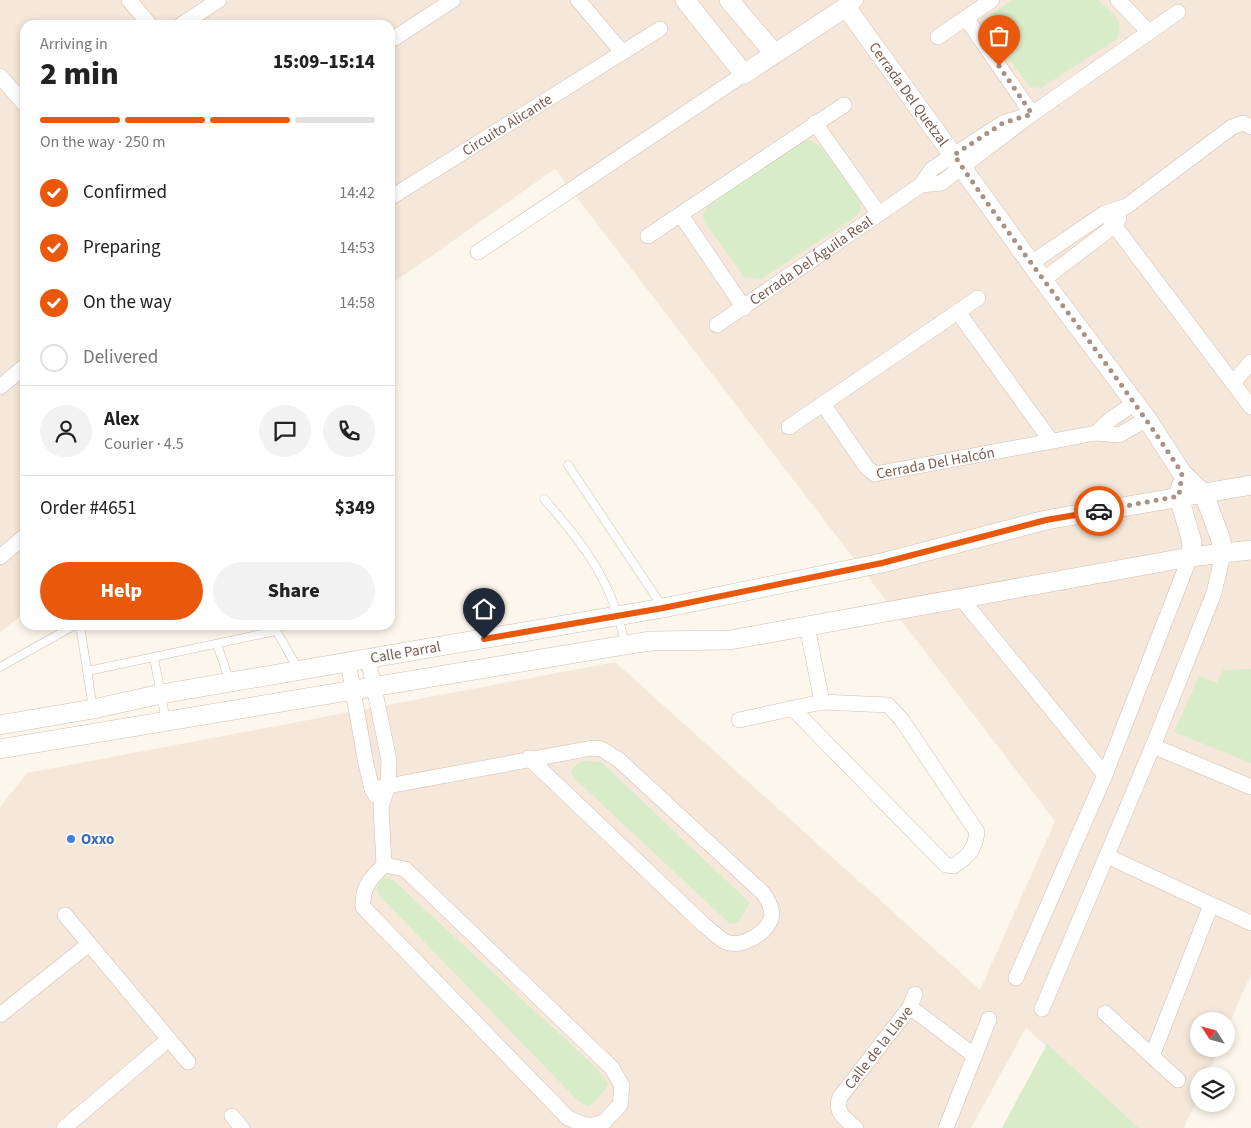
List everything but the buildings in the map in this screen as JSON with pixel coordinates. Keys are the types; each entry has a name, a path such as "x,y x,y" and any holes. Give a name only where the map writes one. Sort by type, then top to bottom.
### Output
{"street":[{"path":"129,0 146,20"},
{"path":"188,20 219,0"},
{"path":"395,38 453,0"},
{"path":"578,0 622,52"},
{"path":"685,0 744,74"},
{"path":"729,0 774,53"},
{"path":"938,37 992,0"},
{"path":"1118,0 1149,32"},
{"path":"478,252 774,53 851,4"},
{"name":"Cerrada Del Quetzal","path":"851,4 958,161 1043,280 1147,419 1182,473 1204,494"},
{"name":"Cerrada Del Águila Real","path":"717,325 921,185 941,183 958,161 1032,114 1178,12"},
{"path":"966,18 1032,114"},
{"name":"Circuito Alicante","path":"395,195 660,29"},
{"path":"0,76 20,99"},
{"path":"648,236 844,105"},
{"name":"Cerrada Del Águila Real","path":"815,123 879,214"},
{"path":"1031,263 1105,213 1127,206 1232,127 1243,123 1251,127"},
{"path":"1043,280 1114,226 1127,206"},
{"path":"1105,213 1251,407"},
{"name":"Cerrada Del Águila Real","path":"681,215 744,308"},
{"path":"789,428 978,298"},
{"path":"958,312 1051,441"},
{"path":"1234,383 1251,362"},
{"path":"0,386 20,370"},
{"path":"1096,434 1111,419 1135,403"},
{"name":"Cerrada Del Halcón","path":"823,404 867,468 875,474 1051,441 1096,434 1119,435 1147,419"},
{"path":"1016,978 1105,775 1190,557 1192,542 1179,496 1182,473"},
{"name":"Calle Parral","path":"0,725 93,709 161,694 663,608 882,563 1046,520 1251,485"},
{"path":"1042,1009 1153,746 1214,593 1223,554 1221,540 1204,494"},
{"path":"0,557 20,540"},
{"name":"Calle Parral","path":"0,749 625,644 651,641 730,640 1190,557 1251,550"},
{"path":"961,598 1105,775"},
{"path":"807,626 822,702"},
{"path":"368,658 389,760 388,786 381,806 384,865 367,882 363,896 364,907 568,1118 584,1126 604,1122 620,1105 622,1086 612,1068 404,869 384,865"},
{"path":"348,662 372,789 381,806"},
{"path":"739,720 792,708 822,702 888,705 902,720 977,832 975,845 968,856 954,866 946,865 792,708"},
{"path":"1153,746 1251,787"},
{"path":"372,789 530,758 592,748 602,749 612,754 763,893 768,900 771,918 763,931 743,943 726,942 704,925 530,758"},
{"path":"1107,856 1251,923"},
{"path":"1152,1056 1211,905"},
{"path":"65,915 188,1062"},
{"path":"0,1015 89,944"},
{"name":"Calle de la Llave","path":"856,1128 839,1112 840,1097 912,1000 975,1056"},
{"path":"1105,1013 1178,1080"},
{"path":"946,1128 989,1019"},
{"path":"64,1128 169,1039"},
{"path":"232,1116 242,1128"}],"lane":[{"path":"568,466 663,608"},
{"path":"544,499 592,558 620,616 625,644"},
{"path":"0,667 66,630"},
{"path":"81,630 93,709"},
{"path":"88,671 217,644 268,630"},
{"path":"276,630 298,670"},
{"path":"217,644 230,682"},
{"path":"154,658 166,721"}],"shaded area":[{"path":"0,0 1251,0 1251,974 1234,1012 1190,1012 1190,1058 1215,1058 1211,1067 1190,1067 1191,1112 1184,1128 1138,1128 1026,1028 971,1128 0,1128 0,807 27,773 615,662 980,990 1055,821 555,169 395,281 395,20 20,20 20,617 0,632"}],"green space":[{"path":"1012,0 1098,0 1113,13 1118,21 1120,26 1117,39 1041,88 1030,87 988,31 986,23 991,14"},
{"path":"810,140 820,146 861,200 860,211 854,218 761,279 744,277 704,221 703,213 709,205 800,141"},
{"path":"1251,669 1251,763 1174,732 1199,676 1217,683 1223,670"},
{"path":"584,761 601,762 750,903 738,922 730,924 574,778 571,771 575,765"},
{"path":"387,878 393,880 593,1065 608,1083 606,1089 589,1107 577,1100 379,895 377,887 381,880"},
{"path":"1047,1044 1139,1128 1002,1128"}],"way so far":[{"path":"999,66 1032,114 1003,123 954,155 1043,280 1147,419 1182,473 1179,496 1099,511"}],"place":[{"name":"Oxxo","path":"71,839"}],"route":[{"path":"484,639 663,608 882,563 979,536 1046,520 1099,511"}]}
